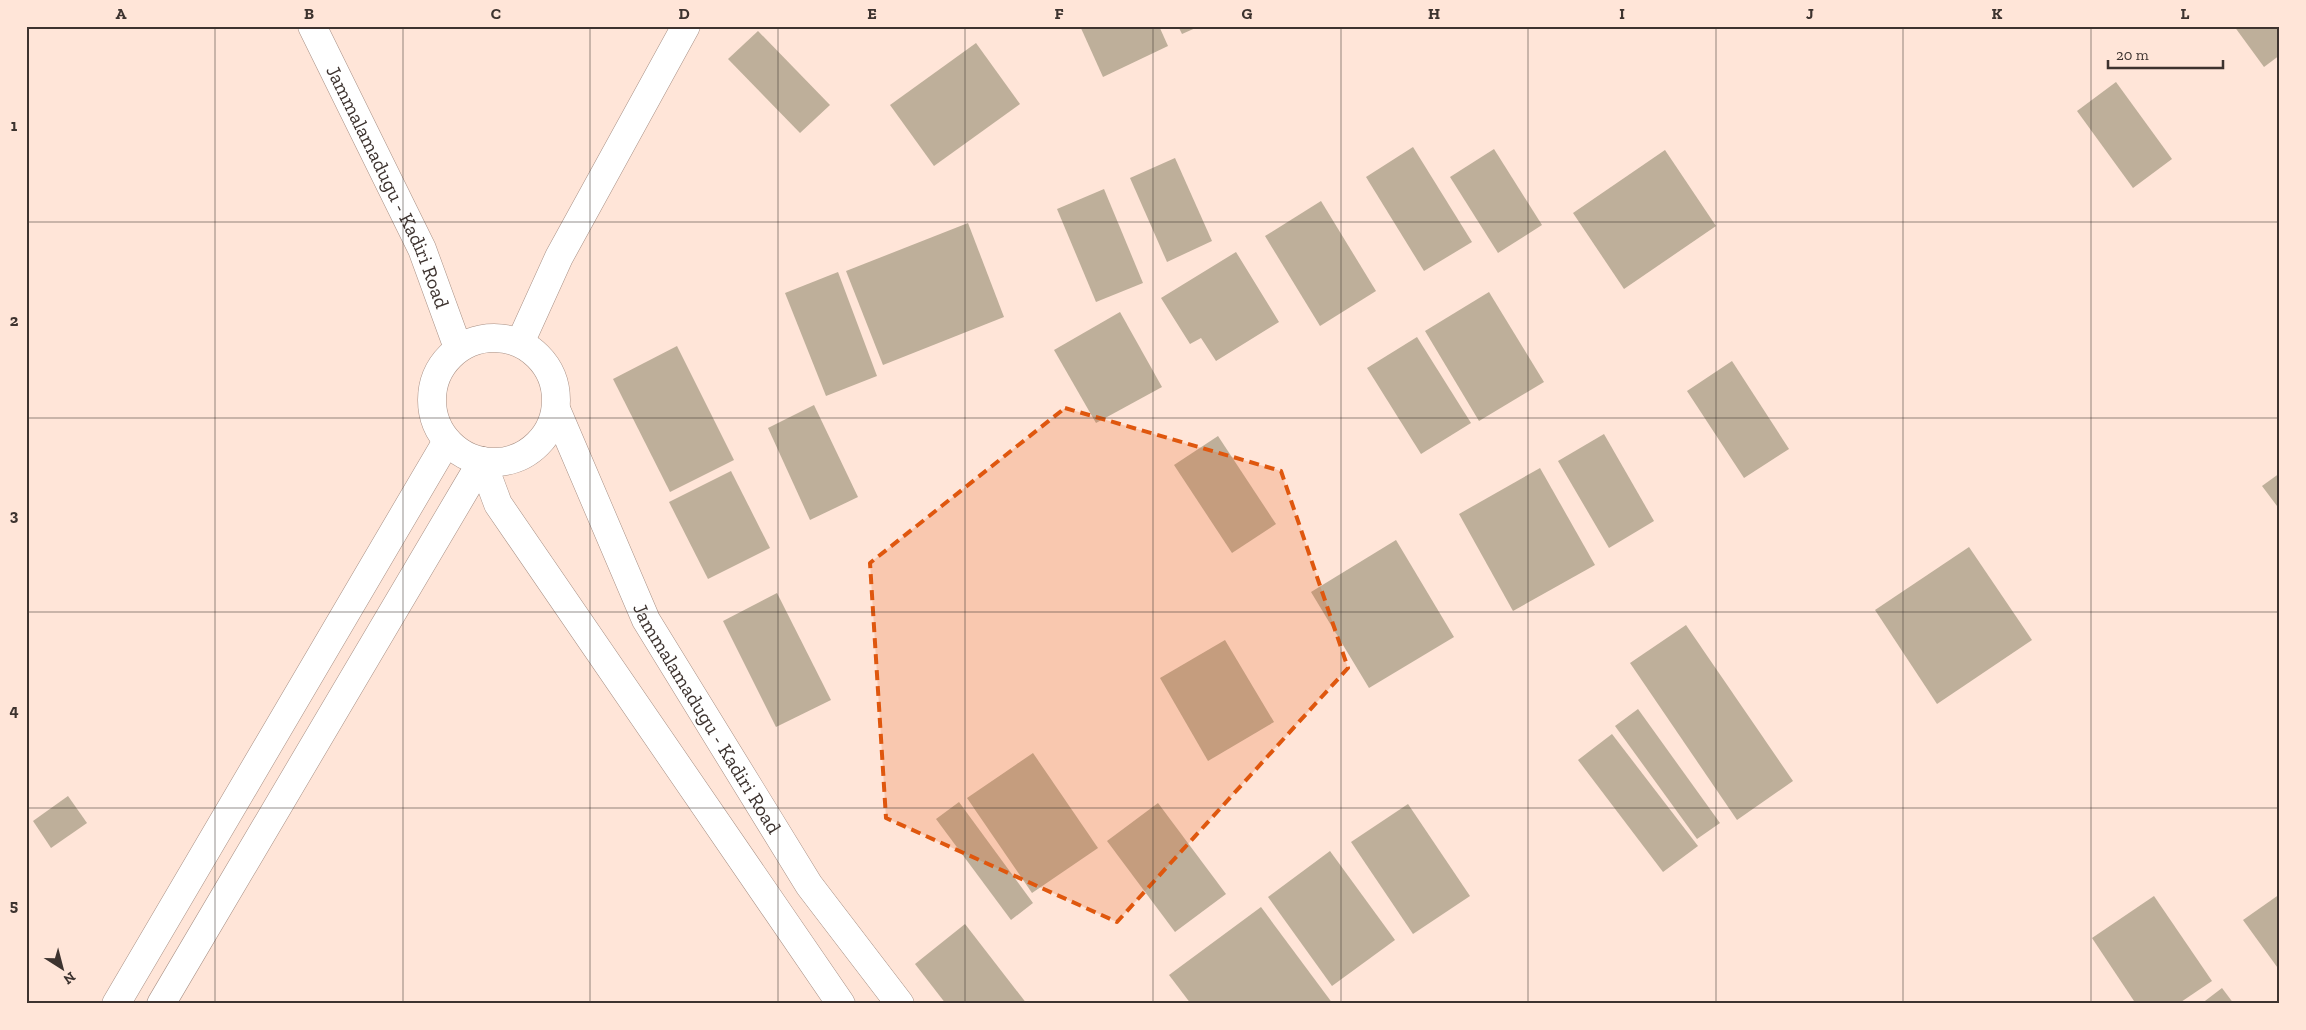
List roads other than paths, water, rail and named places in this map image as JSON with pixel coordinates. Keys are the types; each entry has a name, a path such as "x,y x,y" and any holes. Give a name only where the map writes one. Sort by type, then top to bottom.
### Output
{"main road":[{"name":"Jammalamadugu - Kadiri Road","path":"312,26 422,249 458,348"},
{"path":"520,343 559,257 686,26"},
{"name":"Jammalamadugu - Kadiri Road","path":"499,337 520,343 538,355 550,371 556,389 556,409 550,428 538,444 521,456 502,462 482,461 463,454 447,441 436,424 431,404 433,384 442,364 458,348 477,339 499,337"},
{"name":"Jammalamadugu - Kadiri Road","path":"556,409 646,620 809,885 900,1004"},
{"path":"116,1004 447,441"},
{"path":"161,1004 482,461"},
{"path":"482,461 498,504 841,1004"}]}
